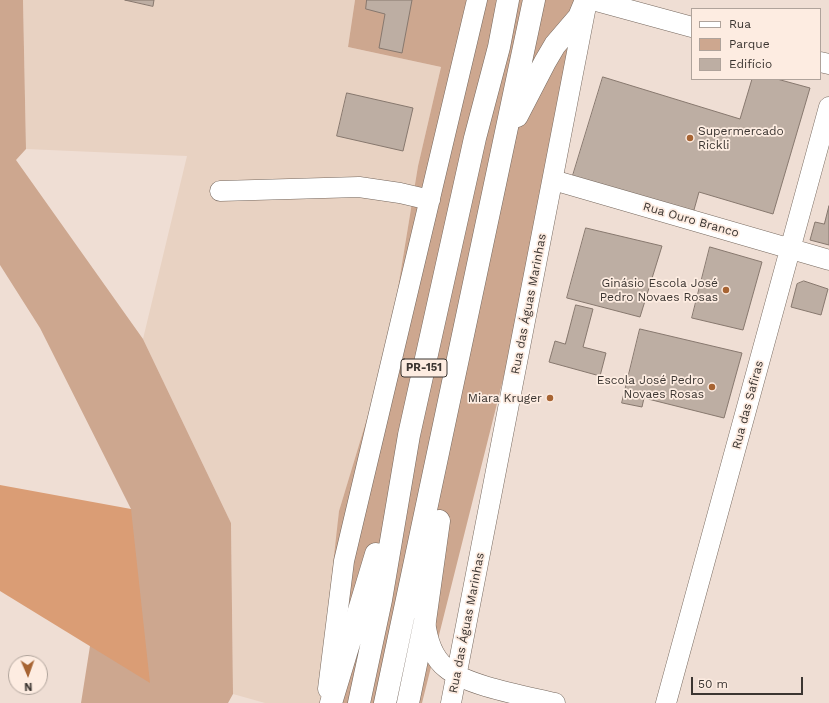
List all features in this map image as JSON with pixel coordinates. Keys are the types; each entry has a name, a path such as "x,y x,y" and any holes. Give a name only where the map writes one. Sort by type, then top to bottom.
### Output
{"highway":[{"name":"PR-151","path":"359,703 381,600 409,435 475,138 499,47 508,0"},
{"name":"PR-151","path":"385,703 534,0"},
{"path":"505,138 544,62 555,45 579,17 587,0"},
{"path":"408,703 425,621 431,565 447,469 448,451 446,419"},
{"path":"331,703 367,587 409,435"}],"street":[{"name":"PR-151","path":"327,703 344,561 477,0"},
{"name":"Rua das Águas Marinhas","path":"451,703 587,0"},
{"path":"610,1 691,27"},
{"name":"Rua das Safiras","path":"666,703 829,107"},
{"name":"Rua Ouro Branco","path":"552,180 829,260"},
{"path":"220,191 359,187 400,193 430,200"},
{"path":"425,621 426,637 432,650 445,668 457,676 471,682 555,703"}],"shaded area":[{"path":"23,0 355,0 348,47 441,67 418,166 388,349 339,511 325,703 265,703 233,694 231,523 143,339 187,156 26,149"},
{"path":"0,485 131,509 150,683 0,591"}],"green space":[{"path":"0,0 23,0 26,149 16,160 143,339 231,523 233,694 228,703 81,703 90,646 131,509 40,328 0,265"},
{"path":"355,0 587,0 553,180 422,703 325,703 327,619 339,511 388,349 418,166 441,67 348,47"}],"building":[{"path":"125,0 154,0 153,6"},
{"path":"367,0 412,0 402,53 379,48 385,14 366,9"},
{"name":"Supermercado Rickli","path":"603,77 740,119 752,80 781,80 810,88 773,214 699,192 692,217 571,182"},
{"path":"347,93 413,108 403,151 337,136"},
{"path":"829,206 829,245 810,240 815,222 824,224"},
{"path":"586,228 662,246 640,317 567,298"},
{"name":"Ginásio Escola José Pedro Novaes Rosas","path":"710,247 762,262 743,330 692,318"},
{"path":"804,281 828,289 821,315 791,307 797,284"},
{"path":"576,305 593,309 583,347 606,353 600,376 549,362 555,341 565,344"},
{"path":"640,329 742,353 724,418 644,398 642,407 622,403"}],"place":[{"name":"Supermercado Rickli","path":"690,138"},
{"name":"Ginásio Escola José Pedro Novaes Rosas","path":"726,290"},
{"name":"Escola José Pedro Novaes Rosas","path":"712,387"},
{"name":"Miara Kruger","path":"550,398"}]}
